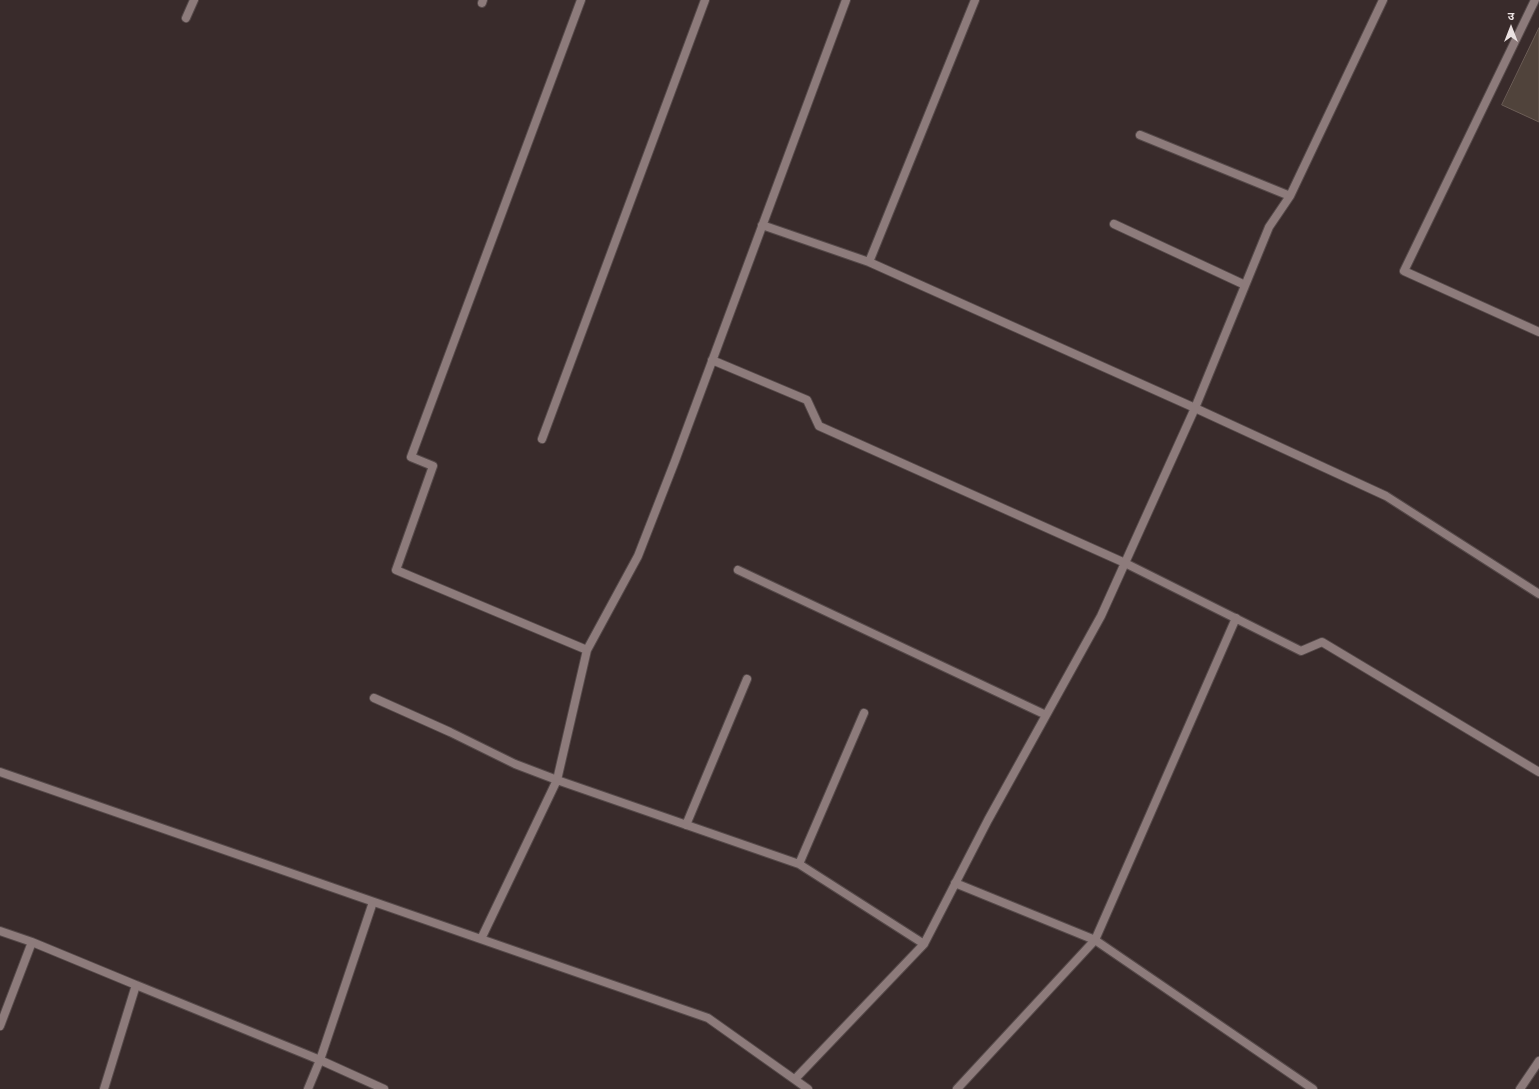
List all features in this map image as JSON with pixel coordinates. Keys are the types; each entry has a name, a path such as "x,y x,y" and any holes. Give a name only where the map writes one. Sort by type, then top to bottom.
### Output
{"street":[{"path":"186,18 194,0"},
{"path":"581,0 411,457 433,466 396,570 587,650"},
{"path":"542,439 705,0"},
{"path":"481,939 557,780 587,650 638,556 675,461 846,0"},
{"path":"869,262 976,0"},
{"path":"795,1079 924,944 988,820 1101,616 1195,408 1268,227 1290,196 1383,0"},
{"path":"1535,0 1404,271 1539,332"},
{"path":"1140,136 1290,196"},
{"path":"1114,224 1245,285"},
{"path":"762,225 869,262 1195,408 1386,496 1539,594"},
{"path":"712,360 807,400 819,426 1125,563 1301,651 1322,642 1539,772"},
{"path":"738,570 1046,715"},
{"path":"956,1089 1095,940 1236,618"},
{"path":"686,825 747,679"},
{"path":"374,698 450,732 515,764 799,864 924,944"},
{"path":"799,864 864,713"},
{"path":"0,772 708,1018 808,1089"},
{"path":"955,883 1095,940 1313,1089"},
{"path":"308,1089 320,1060 373,902"},
{"path":"0,931 32,942 320,1060 384,1089"},
{"path":"0,1026 32,942"},
{"path":"104,1089 136,985"},
{"path":"1520,1089 1539,1060"}],"building":[{"path":"1539,28 1539,122 1502,105"}]}
